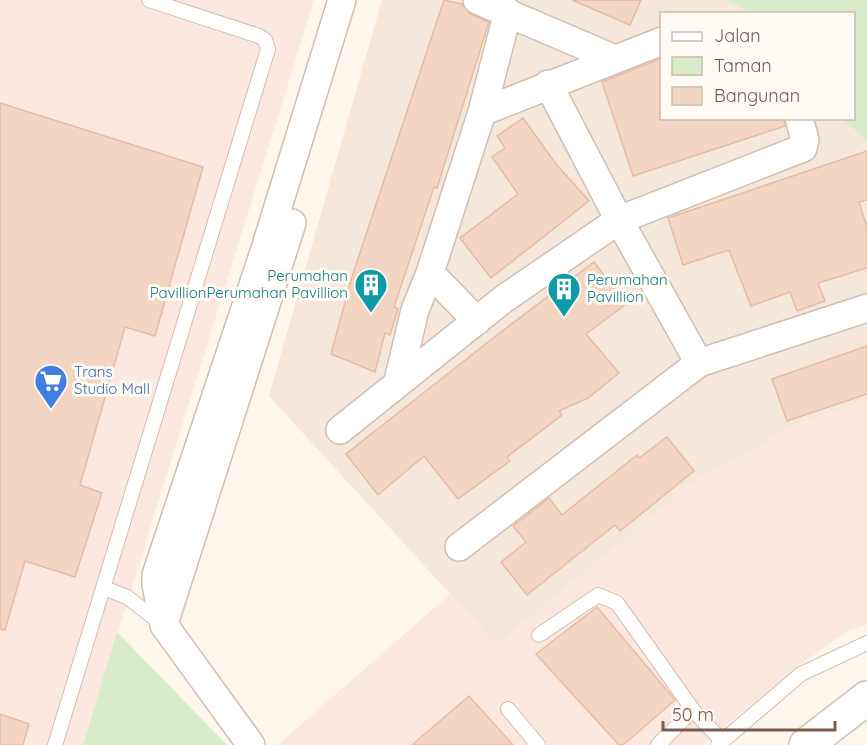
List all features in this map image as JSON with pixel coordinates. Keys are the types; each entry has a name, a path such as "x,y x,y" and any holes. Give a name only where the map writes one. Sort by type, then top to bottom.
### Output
{"main road":[{"path":"806,745 867,698"}],"street":[{"path":"251,745 164,625 156,575 264,252 342,0"},
{"path":"164,625 282,258 356,0"},
{"path":"477,0 615,59"},
{"path":"398,381 415,310 430,273 482,112 508,12"},
{"path":"482,112 548,84 660,42"},
{"path":"548,84 619,220 699,363"},
{"path":"340,430 398,381 505,298 619,220 804,148 805,140 800,120"},
{"path":"430,273 477,321"},
{"path":"459,547 699,363 867,308"}],"lane":[{"path":"55,745 268,49 265,40 259,36 149,0"},
{"path":"104,588 127,597 164,625"},
{"path":"539,635 598,595 617,603 693,710 720,743 801,674 867,643"},
{"path":"508,709 538,745"},
{"path":"658,745 693,710"}],"shaded area":[{"name":"Trans Studio Mall","path":"0,0 314,0 83,745 0,745"},
{"path":"382,0 726,0 749,12 660,12 660,120 842,120 867,140 867,400 805,421 697,479 497,645 269,396"},
{"path":"867,400 867,625 848,631 800,665 702,745 282,745 280,743 450,594 497,645 697,479 805,421"}],"green space":[{"path":"726,0 867,0 867,140 842,120 855,120 855,12 749,12"},
{"path":"117,632 227,745 83,745"}],"building":[{"path":"444,0 462,4 470,14 489,22 437,188 434,187 394,307 398,309 390,335 385,333 375,372 331,354 351,280"},
{"path":"572,0 641,0 630,25"},
{"path":"660,59 660,120 784,120 785,126 633,176 602,82"},
{"name":"Trans Studio Mall","path":"0,103 203,167 155,336 125,327 80,485 102,493 75,577 25,561 5,630 0,629"},
{"path":"523,118 556,164 589,201 491,278 460,238 518,194 492,157 505,148 497,136"},
{"path":"867,151 867,200 859,202 867,227 867,268 818,283 825,301 797,311 790,292 751,306 729,250 683,265 668,218"},
{"path":"594,262 626,304 586,334 619,373 588,398 559,411 562,415 507,457 510,461 458,499 424,456 378,495 346,454"},
{"path":"867,346 867,394 787,421 772,379"},
{"path":"667,437 694,471 620,531 615,525 527,595 501,562 526,542 513,526 549,498 562,515 637,455 639,458"},
{"path":"597,607 675,700 623,745 619,745 536,654"},
{"path":"469,696 513,745 412,745"},
{"path":"0,714 29,724 23,745 0,745"}],"place":[{"name":"Perumahan PavillionPerumahan Pavillion","path":"371,314"},
{"name":"Perumahan Pavillion","path":"564,318"},
{"name":"Trans Studio Mall","path":"51,410"}]}
